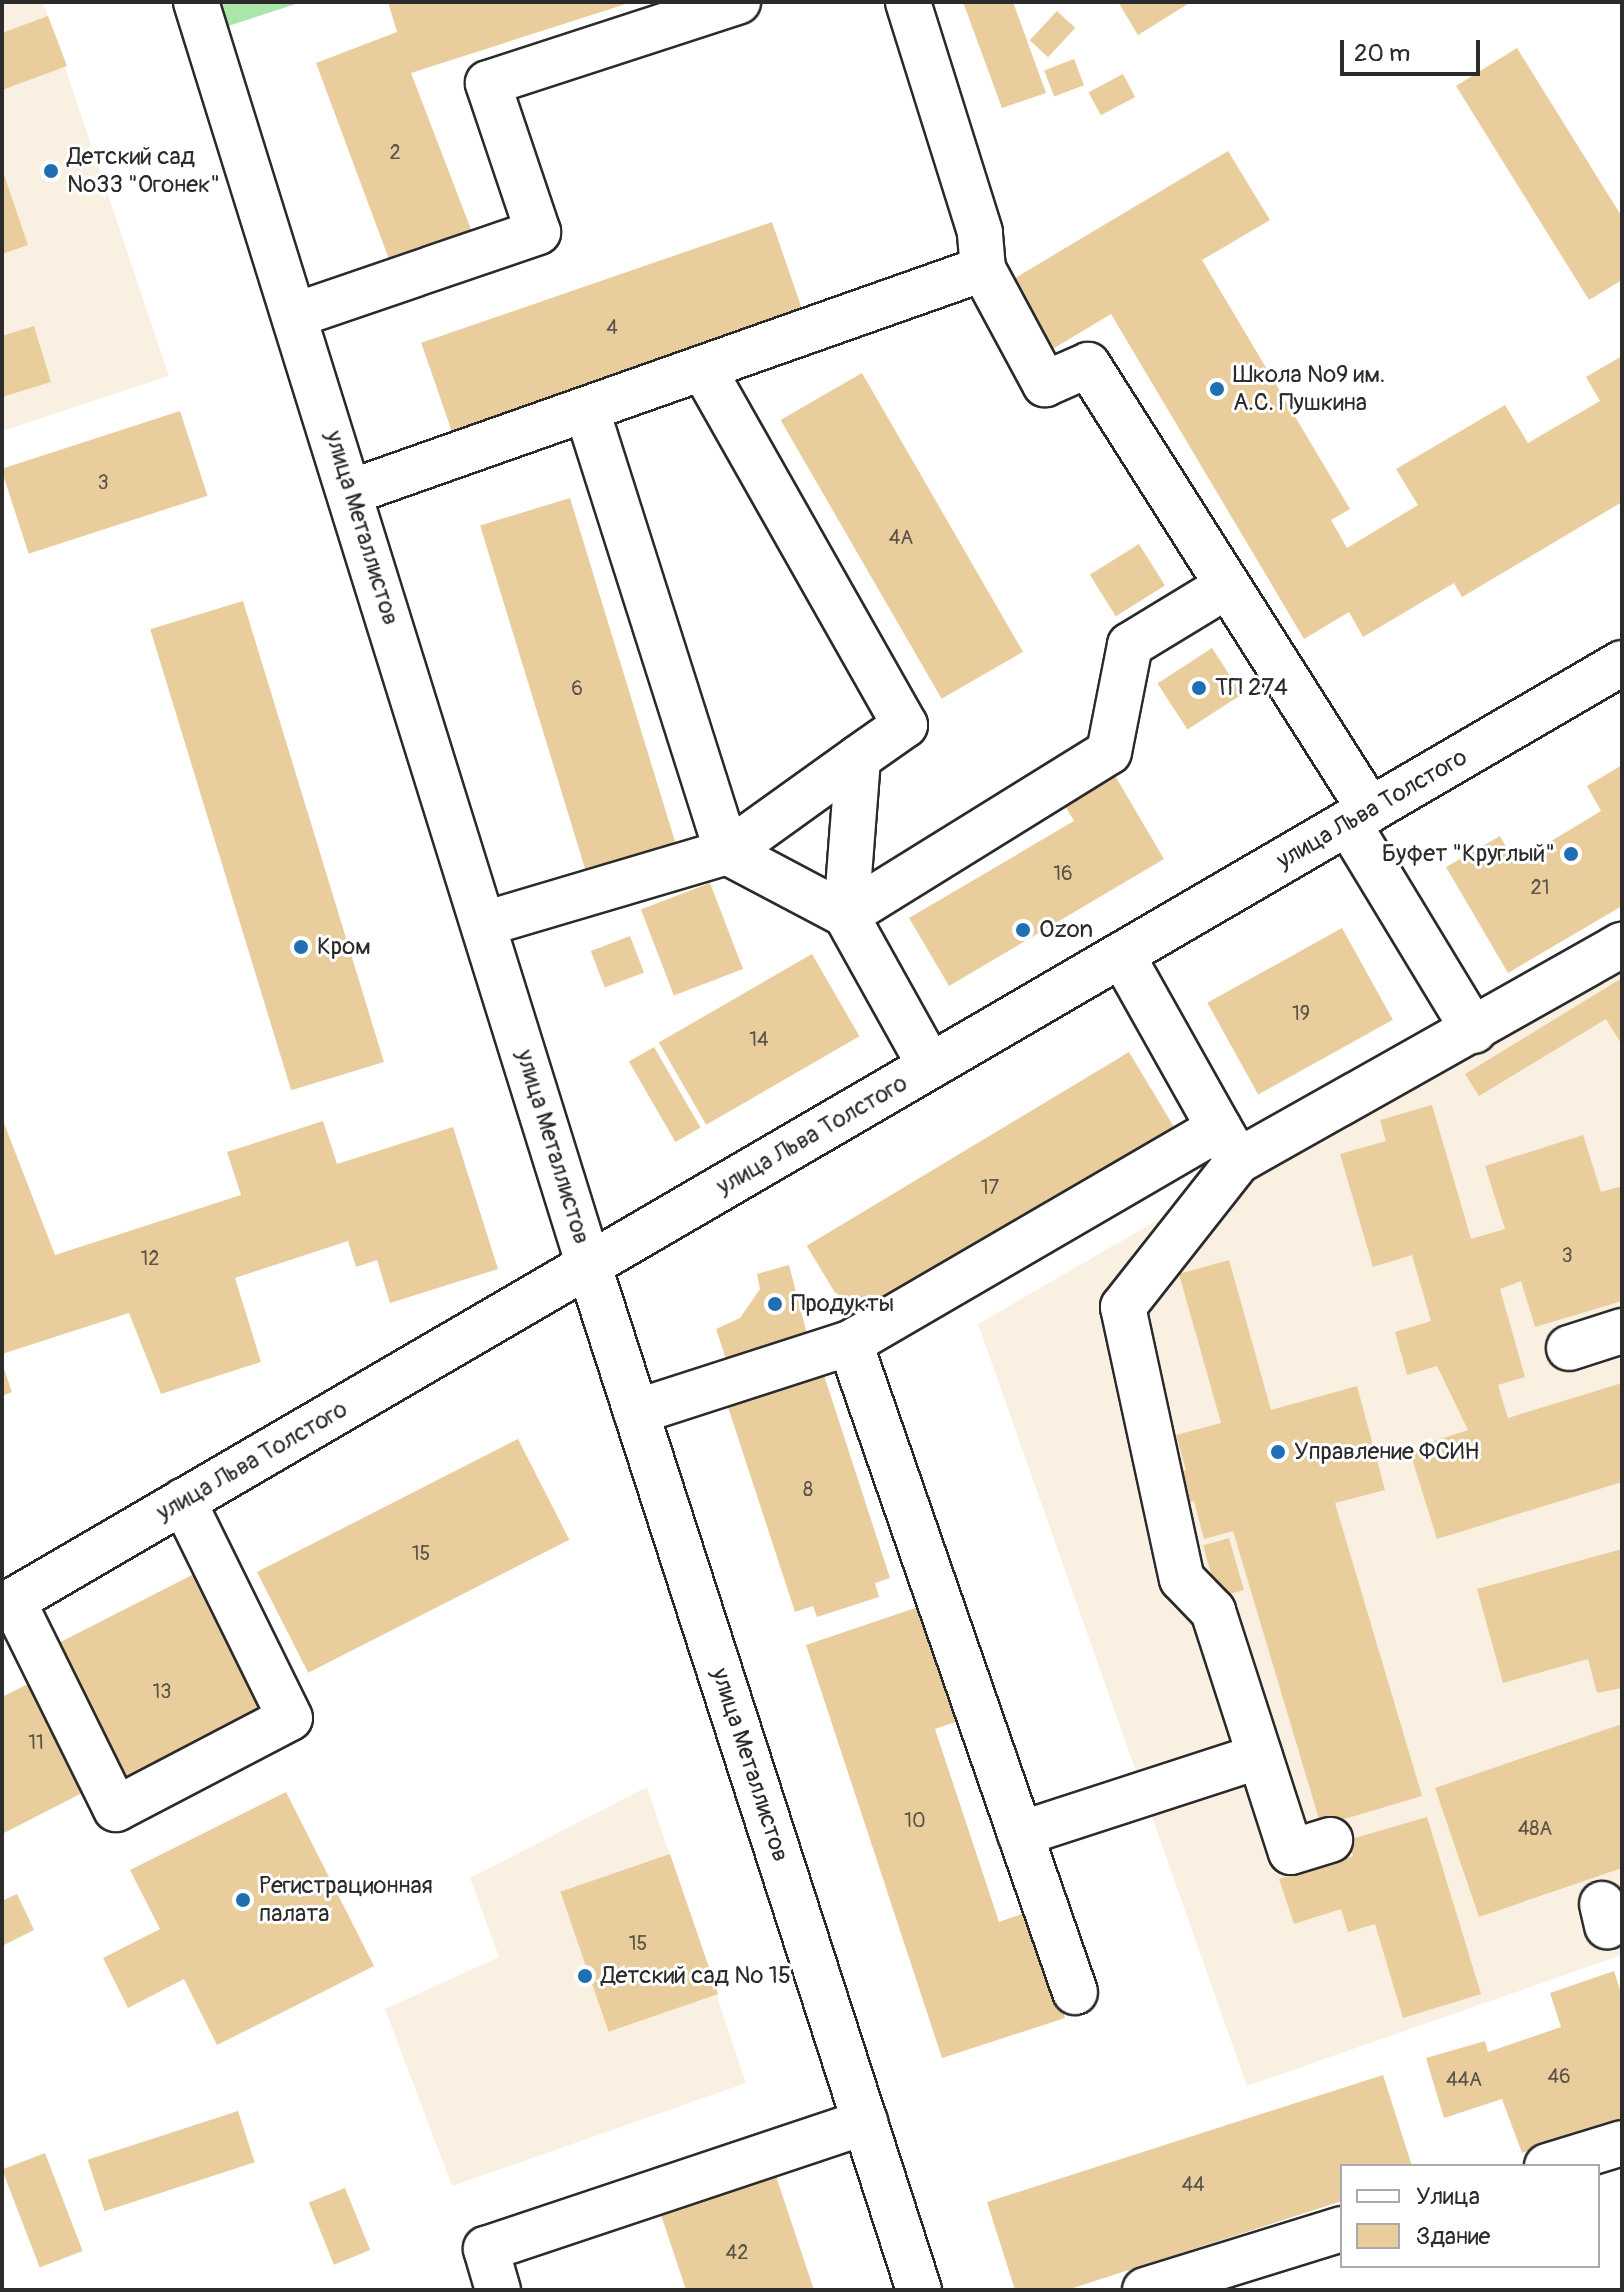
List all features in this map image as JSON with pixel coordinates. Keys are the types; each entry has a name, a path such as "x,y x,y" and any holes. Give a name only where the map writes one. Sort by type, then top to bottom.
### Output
{"street":[{"name":"улица Металлистов","path":"196,2 296,315 589,1266 919,2290"},
{"path":"296,315 538,232 488,83 738,2"},
{"path":"908,2 980,232 983,269 1045,384 1088,365 1227,586 1359,817 1474,1031"},
{"path":"351,492 704,370 983,269"},
{"path":"484,924 727,852 905,725 704,370"},
{"path":"587,410 727,852 846,915 930,1066"},
{"path":"846,915 1109,752 1130,645 1227,586"},
{"name":"улица Льва Толстого","path":"7,1604 1622,663"},
{"path":"846,915 858,758"},
{"path":"636,1412 850,1343 1229,1144 1474,1031 1622,945"},
{"path":"1122,955 1229,1144"},
{"path":"1229,1144 1123,1307 1182,1579 1213,1611 1291,1852 1330,1840"},
{"path":"1569,1348 1622,1331"},
{"path":"850,1343 1075,1992"},
{"path":"7,1604 116,1809 290,1718 183,1501"},
{"path":"1020,1834 1260,1756"},
{"path":"498,2290 486,2249 865,2122"},
{"path":"1554,2164 1622,2143"},
{"path":"1145,2290 1340,2230"}],"shaded area":[{"name":"Детский сад №33 \"Огонек\"","path":"2,2 43,2 169,376 2,431"},
{"path":"1622,951 1622,1955 1247,2086 978,1324"},
{"name":"Детский сад № 15","path":"647,1787 746,2083 452,2186 385,2009 499,1957 470,1878"}],"green space":[{"path":"214,2 302,2 222,28"}],"building":[{"path":"388,2 629,3 411,73 472,232 390,262 316,63 397,32"},
{"path":"963,2 1013,2 1046,93 1002,108"},
{"path":"1118,2 1191,2 1138,35"},
{"path":"1057,11 1075,28 1048,57 1030,40"},
{"path":"48,16 67,66 2,90 2,33"},
{"path":"1517,48 1622,217 1622,280 1589,300 1456,86"},
{"path":"1074,59 1084,85 1054,97 1044,70"},
{"path":"1123,74 1135,97 1101,115 1089,92"},
{"name":"Школа №9 им. А.С. Пушкина","path":"1228,151 1270,220 1202,260 1350,509 1331,520 1347,548 1418,505 1396,469 1505,405 1528,443 1600,401 1586,377 1622,356 1622,502 1462,597 1454,583 1363,637 1349,612 1304,639 1111,314 1041,356 1000,287"},
{"path":"2,169 28,245 2,254"},
{"path":"772,222 803,312 452,433 421,343"},
{"path":"34,326 51,382 2,397 2,336"},
{"path":"862,373 1023,652 942,699 781,420"},
{"path":"180,411 208,496 29,554 2,469"},
{"path":"570,498 678,850 588,877 480,525"},
{"path":"1139,544 1165,586 1116,616 1090,575"},
{"name":"Кром","path":"243,601 384,1062 291,1090 150,629"},
{"name":"ТП 274","path":"1212,648 1242,694 1187,730 1157,683"},
{"path":"1622,765 1622,906 1508,973 1446,867 1500,836 1515,863 1601,811 1587,786"},
{"path":"1114,774 1164,859 949,986 909,918 1074,821 1064,804"},
{"path":"710,883 743,969 674,995 641,910"},
{"path":"1342,928 1393,1020 1258,1094 1207,1003"},
{"path":"630,936 644,972 605,987 591,951"},
{"path":"812,954 860,1036 706,1125 659,1042"},
{"path":"1622,978 1622,1045 1606,1019 1479,1096 1465,1074"},
{"path":"654,1047 700,1128 675,1142 629,1062"},
{"path":"1129,1052 1177,1132 855,1325 807,1246"},
{"path":"1432,1105 1471,1239 1505,1229 1485,1166 1583,1135 1601,1192 1622,1186 1622,1301 1535,1327 1521,1281 1500,1289 1525,1377 1498,1385 1508,1418 1622,1383 1622,1482 1437,1539 1409,1449 1468,1430 1437,1366 1407,1375 1395,1332 1431,1321 1412,1255 1373,1267 1340,1154 1386,1141 1380,1120"},
{"path":"2,1118 55,1255 241,1195 227,1152 323,1121 337,1164 453,1127 498,1269 390,1303 377,1260 356,1267 348,1241 235,1278 261,1362 161,1394 129,1313 2,1354"},
{"path":"1229,1260 1271,1410 1357,1386 1385,1490 1335,1503 1422,1796 1321,1826 1233,1531 1204,1539 1194,1501 1180,1505 1171,1474 1186,1470 1176,1435 1221,1423 1179,1274"},
{"name":"Продукты","path":"789,1265 807,1334 726,1359 716,1329 740,1318 760,1289 757,1274"},
{"path":"2,1363 12,1392 2,1396"},
{"path":"822,1369 890,1578 875,1583 879,1597 817,1617 813,1606 795,1612 726,1401"},
{"path":"518,1439 569,1540 308,1673 257,1572"},
{"path":"1229,1538 1244,1590 1218,1597 1203,1545"},
{"path":"1622,1549 1622,1688 1597,1693 1588,1659 1503,1683 1477,1589"},
{"path":"194,1574 265,1713 120,1787 49,1648"},
{"path":"930,1603 968,1718 935,1729 999,1922 1030,1911 1065,2018 942,2058 806,1645"},
{"path":"38,1679 92,1788 2,1834 2,1697"},
{"path":"1622,1724 1622,1868 1479,1917 1435,1788"},
{"name":"Регистрационная палата","path":"286,1792 374,1966 217,2045 184,1979 128,2008 103,1958 160,1929 130,1870"},
{"path":"1427,1817 1481,1994 1403,2018 1375,1924 1348,1932 1341,1909 1294,1924 1279,1879 1353,1856 1348,1840"},
{"path":"670,1854 718,1994 609,2032 560,1892"},
{"path":"17,1894 34,1930 2,1946 2,1901"},
{"path":"1614,1971 1622,1996 1622,2118 1522,2153 1502,2099 1444,2118 1426,2058 1485,2041 1488,2052 1561,2027 1550,1993"},
{"path":"1383,2075 1411,2164 1340,2164 1340,2202 1067,2290 1015,2290 987,2202"},
{"path":"238,2111 255,2162 104,2211 88,2160"},
{"path":"45,2153 83,2251 40,2268 2,2169"},
{"path":"776,2176 814,2290 686,2290 661,2215"},
{"path":"345,2188 370,2250 334,2265 309,2203"}],"place":[{"name":"Детский сад №33 \"Огонек\"","path":"51,171"},
{"name":"Школа №9 им. А.С. Пушкина","path":"1217,389"},
{"name":"ТП 274","path":"1199,688"},
{"name":"Буфет \"Круглый\"","path":"1571,854"},
{"name":"Ozon","path":"1023,930"},
{"name":"Кром","path":"301,947"},
{"name":"Продукты","path":"775,1304"},
{"name":"Управление ФСИН","path":"1278,1452"},
{"name":"Регистрационная палата","path":"243,1900"},
{"name":"Детский сад № 15","path":"585,1976"}]}
